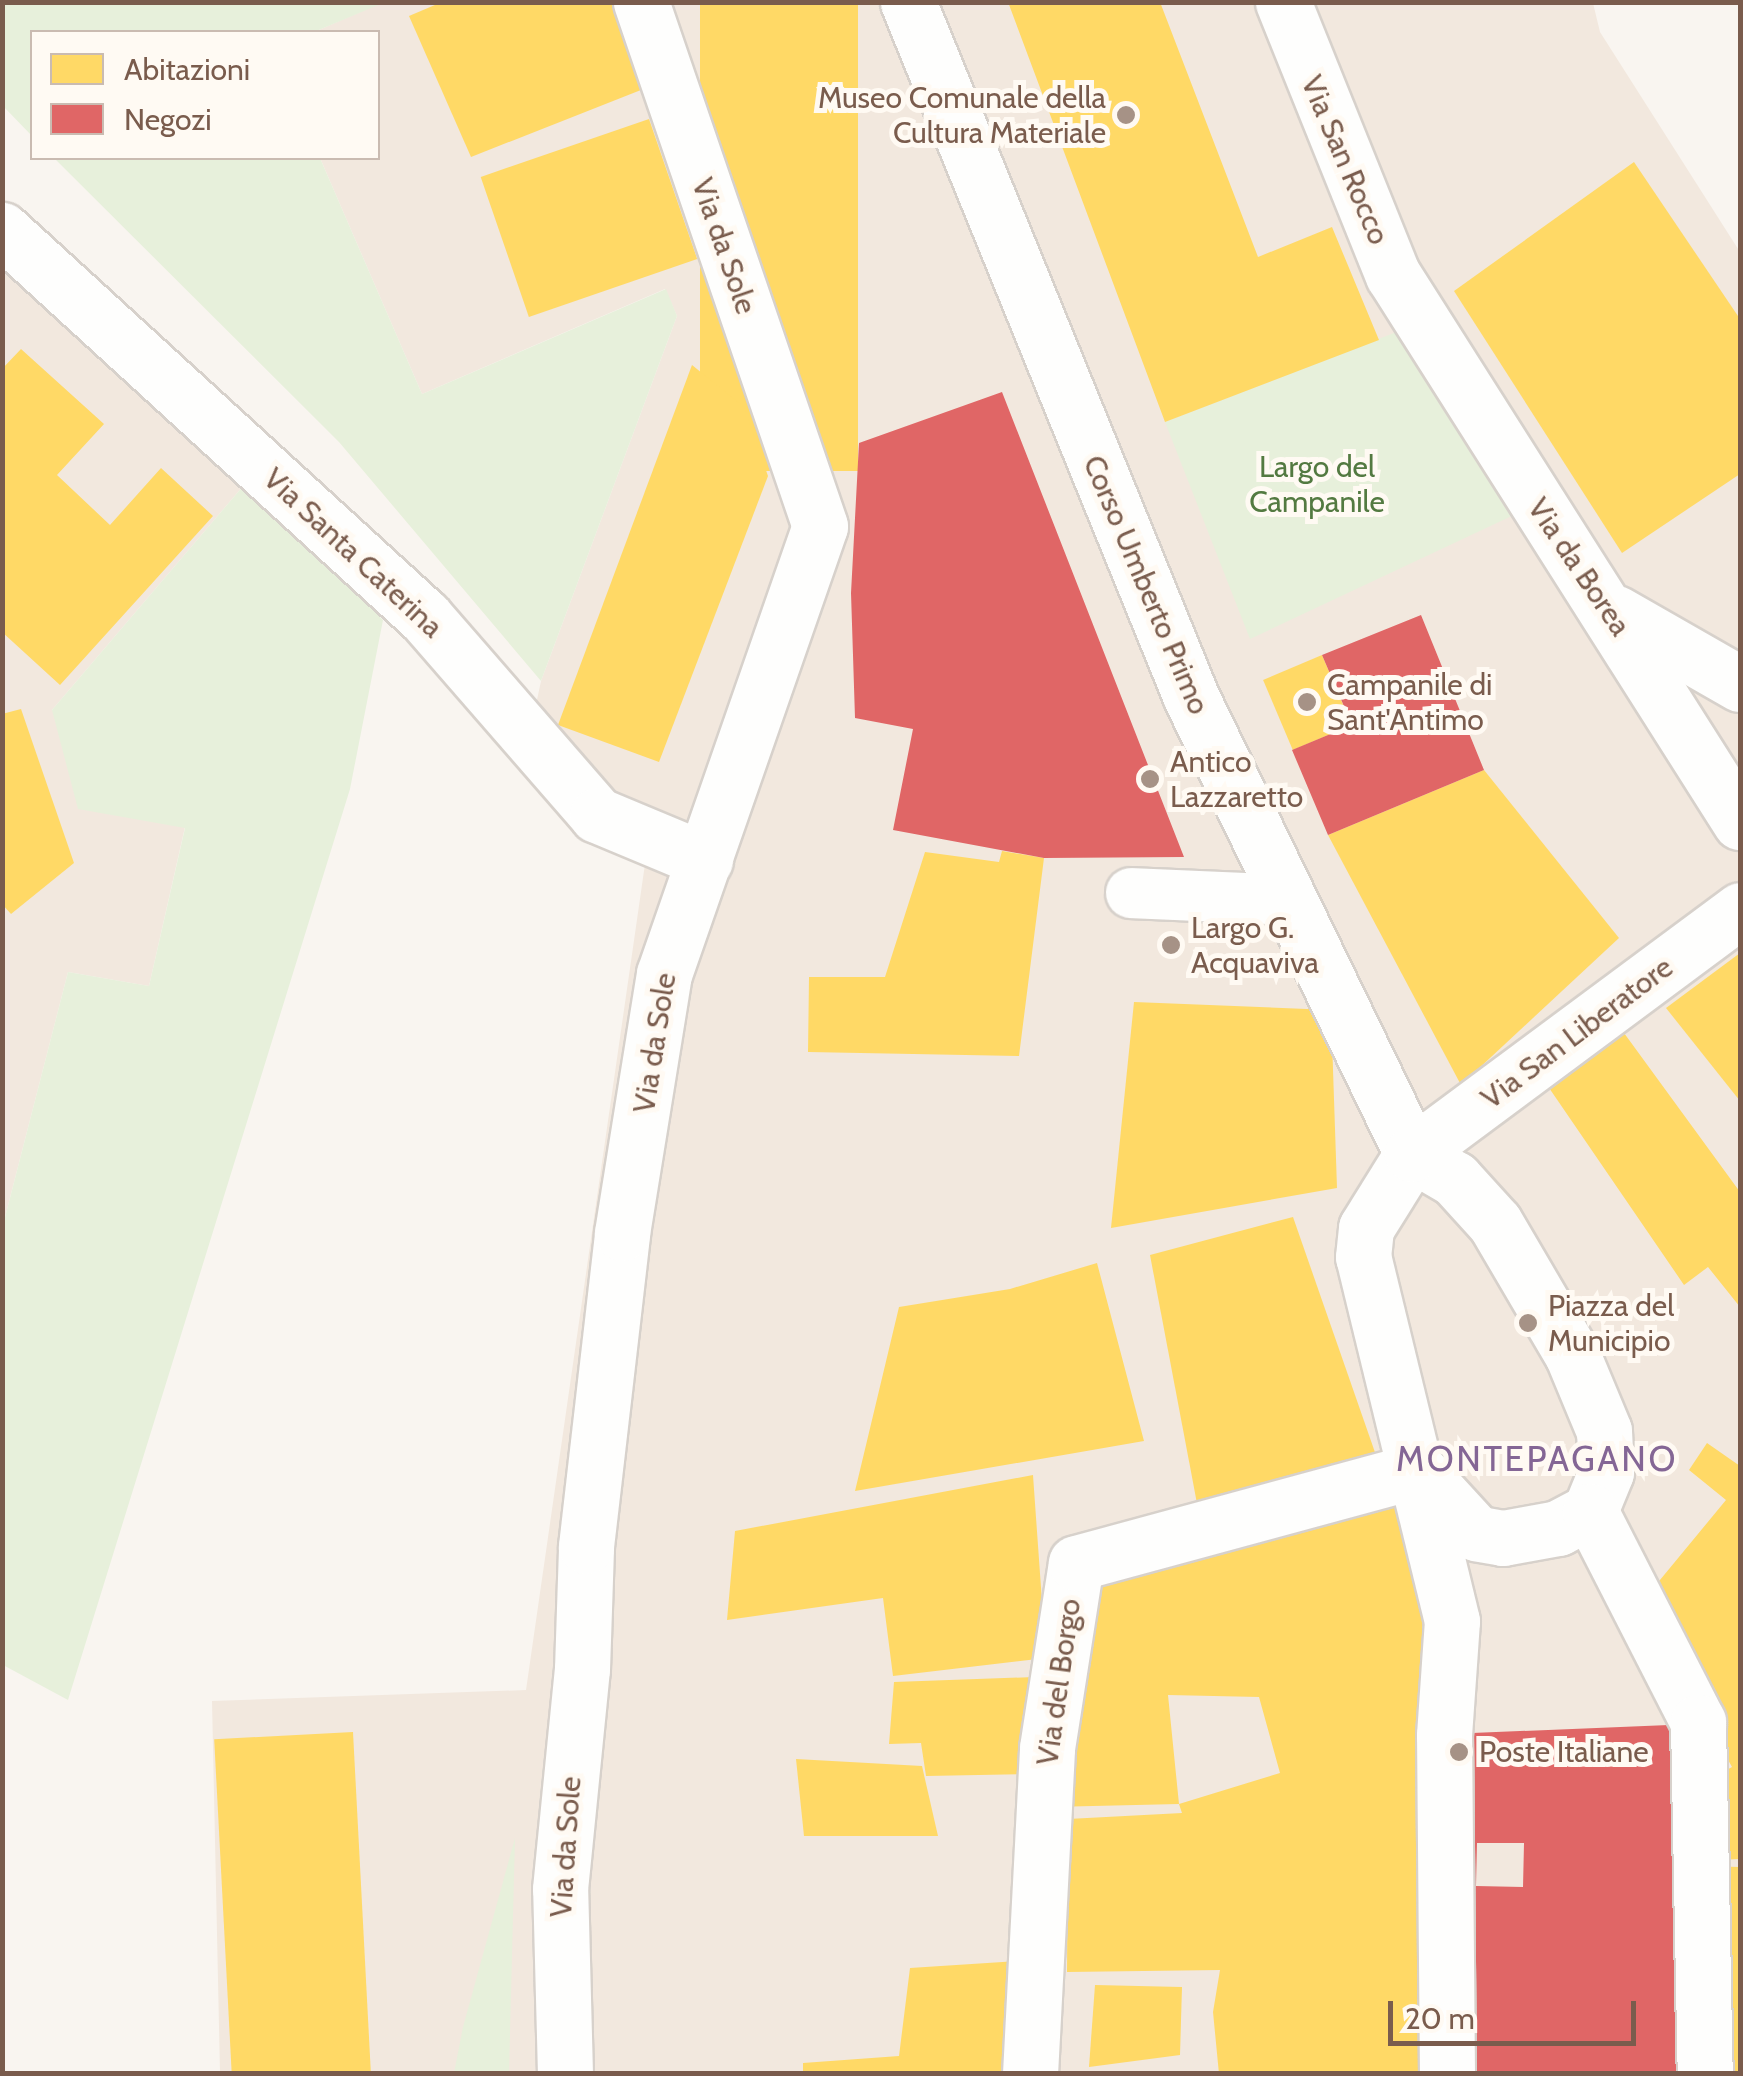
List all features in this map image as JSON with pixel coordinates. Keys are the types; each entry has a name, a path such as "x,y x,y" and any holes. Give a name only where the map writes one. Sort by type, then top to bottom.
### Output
{"street":[{"name":"Via da Sole","path":"565,2074 560,1890 582,1669 597,1425 664,974 820,526 641,2"},
{"name":"Corso Umberto Primo","path":"908,2 1191,697 1412,1154"},
{"name":"Via San Rocco","path":"1283,2 1393,275 1416,314"},
{"name":"Via Santa Caterina","path":"2,230 425,617 596,815 705,860"},
{"name":"Via da Borea","path":"1416,314 1609,609 1740,822"},
{"path":"1609,609 1740,684"},
{"name":"Via San Liberatore","path":"1412,1154 1740,910"},
{"path":"1407,1474 1476,1533 1530,1535 1590,1511 1606,1472 1604,1430 1572,1354 1495,1223 1455,1179 1412,1154 1366,1228 1363,1257 1407,1474 1452,1621 1444,1735 1447,2074"},
{"name":"Via del Borgo","path":"1030,2074 1047,1748 1076,1563 1407,1474"},
{"path":"1590,1511 1698,1722 1705,2074"}],"lane":[{"path":"1131,893 1289,900"}],"shaded area":[{"path":"383,2 1593,3 1600,32 1740,252 1740,2073 220,2073 212,1701 526,1690 645,864 524,761 541,681 677,316 665,289 422,394 321,160 380,160 380,30 319,30"},
{"path":"3,266 244,485 52,710 185,827 149,986 68,972 3,1225"}],"green space":[{"path":"3,2 383,3 319,30 30,30 30,134 3,106"},
{"path":"56,160 321,160 422,394 666,289 677,316 541,681 339,442"},
{"name":"Largo del Campanile","path":"1399,331 1516,514 1250,639 1165,422"},
{"path":"244,485 383,620 350,789 68,1700 3,1665 3,1225 68,972 149,986 185,828 78,809 52,710"},
{"path":"515,1838 509,2073 454,2073 463,2027"}],"building: Abitazioni":[{"path":"442,2 616,2 646,88 471,157 409,16"},
{"path":"700,2 858,2 858,471 700,471"},
{"name":"Museo Comunale della Cultura Materiale","path":"1008,2 1160,2 1258,257 1332,227 1379,340 1165,422"},
{"path":"649,119 697,259 529,317 481,177"},
{"path":"1634,162 1740,319 1740,474 1622,553 1454,291"},
{"path":"21,349 104,424 57,475 110,525 161,468 213,516 60,685 2,632 2,369"},
{"path":"692,365 744,407 768,476 659,762 558,725"},
{"name":"Campanile di Sant'Antimo","path":"1322,655 1352,725 1293,750 1263,680"},
{"path":"21,709 74,863 11,914 2,904 2,714"},
{"path":"1484,770 1619,938 1461,1085 1328,835"},
{"path":"1002,851 1044,858 1019,1056 808,1052 809,977 885,977 925,852 999,862"},
{"path":"1740,953 1740,1101 1666,1008"},
{"path":"1134,1002 1331,1010 1337,1188 1111,1228"},
{"path":"1616,1022 1740,1192 1740,1307 1708,1267 1684,1285 1545,1082"},
{"path":"1293,1217 1378,1461 1199,1514 1150,1255"},
{"path":"1097,1263 1144,1441 855,1491 899,1307 1010,1289"},
{"path":"1707,1443 1740,1466 1740,1859 1716,1860 1703,1783 1732,1767 1641,1603 1726,1500 1689,1470"},
{"path":"1033,1475 1046,1658 893,1676 883,1598 727,1620 735,1531"},
{"path":"1402,1504 1435,1618 1444,2074 1219,2074 1213,2012 1220,1970 1067,1972 1068,1819 1182,1813 1179,1804 1050,1807 1078,1566 1128,1567","holes":["1168,1695 1259,1697 1280,1773 1179,1804"]},
{"path":"1034,1677 1032,1774 926,1776 921,1743 889,1744 894,1682"},
{"path":"353,1732 371,2074 232,2074 214,1739"},
{"path":"796,1759 922,1766 938,1836 804,1836"},
{"path":"1701,1866 1740,1867 1740,2074 1713,2074"},
{"path":"1034,1960 1021,2074 803,2074 803,2063 899,2056 910,1968"},
{"path":"1095,1985 1182,1987 1180,2055 1089,2067"}],"building: Negozi":[{"path":"1002,392 1184,857 1044,858 893,830 913,729 855,718 851,593 859,443"},
{"path":"1421,615 1484,770 1328,835 1292,750 1352,725 1322,655"},
{"path":"1693,1724 1695,2074 1450,2074 1448,1734","holes":["1477,1843 1524,1843 1523,1887 1476,1886"]}],"place":[{"name":"Museo Comunale della Cultura Materiale","path":"1126,115"},
{"name":"Campanile di Sant'Antimo","path":"1307,702"},
{"name":"Antico Lazzaretto","path":"1150,779"},
{"name":"Largo G. Acquaviva","path":"1171,945"},
{"name":"Piazza del Municipio","path":"1528,1323"},
{"name":"Poste Italiane","path":"1459,1752"}],"district":[{"name":"MONTEPAGANO","path":"1537,1459"}]}
